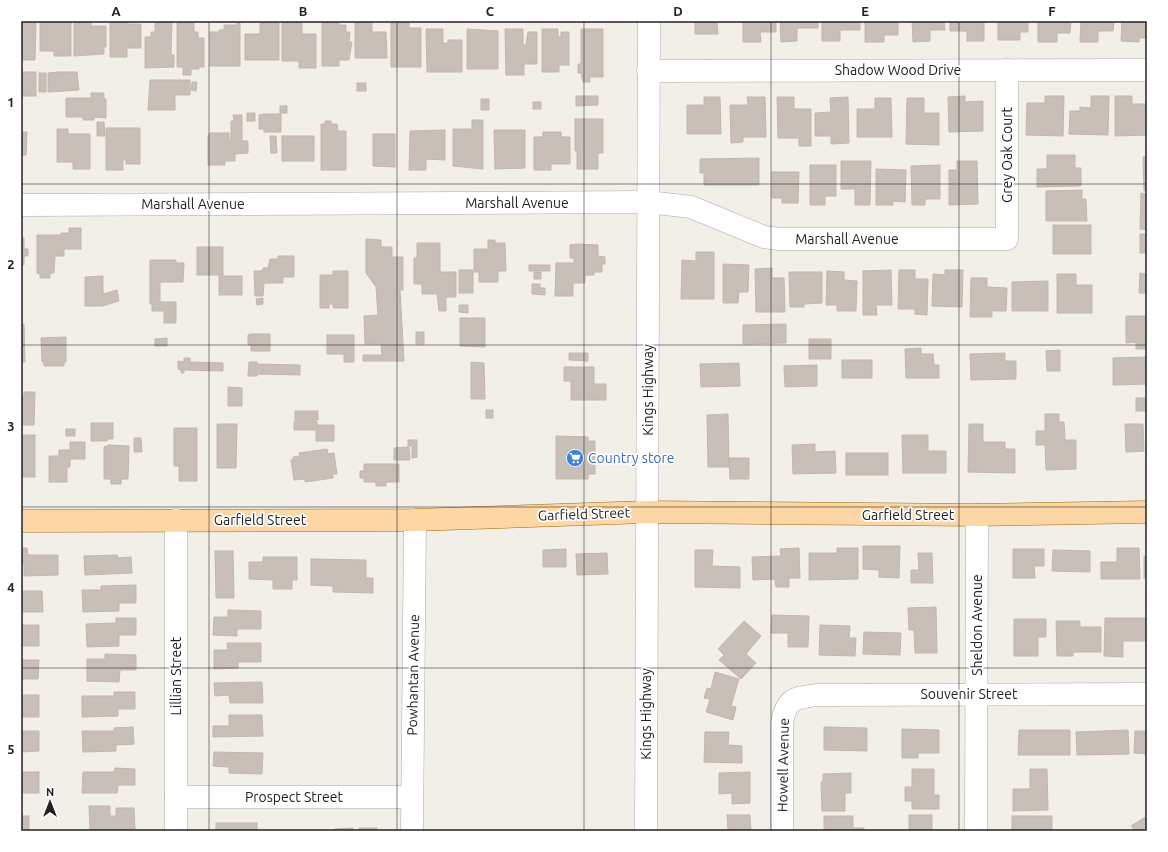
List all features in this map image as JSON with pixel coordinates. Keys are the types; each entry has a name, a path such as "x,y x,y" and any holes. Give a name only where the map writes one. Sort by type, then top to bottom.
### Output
{"main road":[{"name":"Garfield Street","path":"21,521 415,520 647,512 977,515 1147,512"}],"street":[{"name":"Kings Highway","path":"646,831 649,21"},
{"name":"Grey Oak Court","path":"1007,70 1007,239"},
{"name":"Shadow Wood Drive","path":"648,71 1147,70"},
{"name":"Marshall Avenue","path":"21,205 648,202 691,207 764,237 778,239 1007,239"},
{"name":"Sheldon Avenue","path":"976,831 977,515"},
{"name":"Lillian Street","path":"176,520 176,831"},
{"name":"Powhantan Avenue","path":"412,831 415,520"},
{"name":"Souvenir Street","path":"791,701 802,697 816,695 1147,694"},
{"name":"Howell Avenue","path":"782,831 782,723 784,709 791,701"},
{"name":"Prospect Street","path":"176,796 412,796"}],"building":[{"path":"21,21 36,21 35,60 21,60"},
{"path":"40,21 71,21 71,56 54,56 54,51 40,51"},
{"path":"74,21 91,21 91,28 92,26 106,26 106,47 104,47 104,54 74,56"},
{"path":"110,21 127,21 127,24 141,24 141,48 127,48 127,57 110,57"},
{"path":"155,21 172,21 171,55 174,55 174,67 145,68 145,37 151,37 151,32 155,32"},
{"path":"695,21 717,21 718,34 695,34"},
{"path":"743,21 776,21 776,32 760,32 761,42 743,42"},
{"path":"780,21 818,21 818,28 797,28 797,41 781,42"},
{"path":"822,21 860,21 860,30 840,30 840,41 822,41"},
{"path":"865,21 898,21 898,35 884,35 884,42 865,42"},
{"path":"912,21 944,21 945,30 930,30 930,41 913,42"},
{"path":"950,21 984,21 984,41 967,41 967,31 950,31"},
{"path":"998,21 1028,21 1028,32 1020,32 1020,40 998,40"},
{"path":"1038,21 1071,21 1070,33 1057,33 1057,42 1038,42"},
{"path":"1081,21 1114,21 1113,31 1098,31 1098,42 1080,42"},
{"path":"1122,21 1147,21 1147,38 1139,38 1139,42 1121,41"},
{"path":"372,22 372,32 386,32 387,58 355,58 355,23"},
{"path":"177,23 194,23 194,32 198,32 198,38 204,38 204,67 199,67 199,69 191,69 191,75 183,75 183,67 177,67"},
{"path":"237,23 240,23 240,66 210,66 210,32 219,32 219,30 224,30 224,25 237,25"},
{"path":"260,23 279,23 279,60 245,60 245,34 260,34"},
{"path":"282,23 302,23 302,34 316,34 316,68 299,68 299,61 282,61"},
{"path":"322,23 339,23 339,25 346,25 346,32 350,32 349,42 352,42 349,60 339,60 339,66 322,66"},
{"path":"391,23 409,23 409,28 421,28 421,67 391,67"},
{"path":"426,29 443,29 443,43 448,43 448,40 462,40 462,72 427,72"},
{"path":"467,29 498,31 498,69 467,69"},
{"path":"505,29 523,29 523,45 526,45 528,32 537,32 537,64 524,64 524,75 506,75"},
{"path":"542,29 558,29 558,37 561,37 561,32 569,32 569,65 559,65 559,72 542,72"},
{"path":"581,29 603,29 603,77 590,77 590,82 583,82 581,73 578,73 578,64 581,64"},
{"path":"21,72 36,72 36,96 21,96"},
{"path":"77,72 79,90 48,92 48,73"},
{"path":"39,73 46,73 46,92 39,92"},
{"path":"150,80 190,80 190,95 175,95 175,110 148,110"},
{"path":"192,82 197,82 196,91 191,90"},
{"path":"357,83 366,83 366,91 357,91"},
{"path":"91,93 104,93 104,99 106,99 106,118 94,117 94,120 83,120 83,117 66,117 66,98 91,98"},
{"path":"576,96 598,96 598,105 576,106"},
{"path":"965,96 965,102 983,101 983,131 949,132 948,97"},
{"path":"1045,96 1064,96 1063,136 1026,135 1027,103 1045,103"},
{"path":"1091,96 1109,96 1108,135 1069,134 1070,111 1080,111 1080,107 1091,108"},
{"path":"1115,96 1132,96 1132,104 1147,104 1147,135 1115,136"},
{"path":"704,97 720,97 721,134 687,134 687,105 704,105"},
{"path":"747,97 765,97 766,137 743,137 743,142 731,143 730,105 748,105"},
{"path":"777,97 794,97 794,109 811,109 811,146 799,146 799,138 778,138"},
{"path":"848,97 849,143 831,144 831,136 815,136 815,113 831,112 830,98"},
{"path":"875,98 891,98 892,137 857,137 857,109 875,109"},
{"path":"907,98 924,98 924,113 939,113 939,145 906,144"},
{"path":"481,99 489,99 489,110 481,110"},
{"path":"533,102 541,102 541,109 533,109"},
{"path":"280,106 287,106 287,113 280,113"},
{"path":"247,113 255,113 255,121 247,121"},
{"path":"281,114 281,132 264,132 264,129 259,129 259,115"},
{"path":"233,115 242,115 242,141 248,141 248,153 235,154 235,161 225,161 225,165 208,165 208,136 210,133 229,133 229,140 231,140 231,121 234,121"},
{"path":"575,119 603,119 603,153 598,153 598,169 577,169 577,151 575,151"},
{"path":"472,120 483,120 483,169 453,166 453,129 472,129"},
{"path":"325,121 331,121 331,124 337,124 338,131 346,131 346,170 321,170 321,124 325,124"},
{"path":"97,122 104,122 105,136 97,136"},
{"path":"106,128 140,128 140,164 126,164 126,160 123,160 123,170 106,170"},
{"path":"57,129 68,129 68,134 90,134 90,169 73,169 73,162 57,162"},
{"path":"445,130 445,160 426,159 426,170 409,170 410,131"},
{"path":"494,130 525,130 525,168 495,169"},
{"path":"21,132 27,132 26,155 21,155"},
{"path":"543,132 561,132 561,137 570,137 570,164 551,164 551,170 534,170 534,137 543,137"},
{"path":"373,134 395,134 395,167 373,166"},
{"path":"270,136 276,136 277,153 271,153"},
{"path":"282,136 314,136 314,161 282,161"},
{"path":"1047,155 1075,155 1075,168 1081,168 1081,186 1037,187 1037,169 1047,169"},
{"path":"1147,156 1147,190 1144,191 1143,157"},
{"path":"759,158 759,185 704,185 704,173 700,173 700,159"},
{"path":"841,161 871,161 870,205 855,205 855,189 841,189"},
{"path":"957,161 977,161 978,204 949,205 949,170 957,170"},
{"path":"810,165 836,165 836,196 825,196 825,205 810,205"},
{"path":"940,165 940,199 925,199 925,205 912,205 911,166"},
{"path":"876,169 906,170 905,202 893,201 893,205 876,205"},
{"path":"772,172 799,172 798,203 782,203 782,198 772,198"},
{"path":"1082,190 1082,199 1086,199 1087,221 1046,221 1046,191"},
{"path":"1141,193 1147,194 1147,230 1140,229"},
{"path":"1053,225 1091,225 1091,254 1053,254"},
{"path":"69,228 81,228 81,249 64,249 64,256 55,256 54,273 50,273 50,278 40,278 40,274 37,273 37,235 61,235 61,233 69,233"},
{"path":"1140,234 1147,234 1147,253 1140,253"},
{"path":"21,238 24,238 24,249 28,249 28,256 24,256 24,265 21,265"},
{"path":"366,239 381,240 381,247 392,247 392,257 403,257 403,290 400,290 404,361 363,361 363,355 382,355 381,344 365,344 364,316 378,315 376,287 366,273"},
{"path":"488,240 495,240 495,243 505,243 506,271 498,271 498,282 479,282 479,272 474,272 474,249 488,249"},
{"path":"417,243 440,243 440,272 456,272 456,297 446,297 446,311 439,311 437,294 422,294 422,284 414,284 414,258 417,258"},
{"path":"570,245 598,245 598,256 605,257 605,264 602,264 602,272 594,272 594,275 585,275 585,283 573,283 573,296 555,296 556,263 574,263 574,258 570,258"},
{"path":"197,247 223,247 223,275 197,275"},
{"path":"696,252 714,252 714,299 681,299 682,260 696,261"},
{"path":"278,256 294,256 294,277 283,277 283,283 264,283 263,296 255,296 254,271 263,271 263,268 268,268 270,259 278,259"},
{"path":"150,260 176,260 176,263 184,263 183,282 160,282 160,302 176,302 176,323 164,323 164,311 152,311 152,304 150,304"},
{"path":"723,264 749,265 748,292 739,292 738,303 723,303"},
{"path":"529,265 550,265 550,271 529,271"},
{"path":"772,268 772,278 784,278 785,312 756,312 755,269"},
{"path":"459,270 473,270 473,293 459,293"},
{"path":"891,270 892,305 876,305 877,315 863,315 863,271"},
{"path":"899,270 915,270 915,279 928,279 927,315 915,314 915,309 898,309"},
{"path":"945,270 963,270 962,307 932,306 933,274 945,275"},
{"path":"333,271 348,271 348,308 333,308 333,304 329,304 329,308 320,308 320,275 333,275"},
{"path":"827,271 844,272 844,280 857,281 856,311 837,311 837,305 826,305"},
{"path":"534,272 541,272 541,279 534,279"},
{"path":"789,272 822,272 822,303 804,304 804,307 790,307"},
{"path":"1140,273 1147,274 1147,293 1139,293"},
{"path":"1057,274 1076,274 1076,285 1092,285 1092,313 1057,313"},
{"path":"103,276 103,294 117,290 119,301 102,306 85,306 85,277"},
{"path":"219,276 242,276 242,295 219,295"},
{"path":"971,278 987,278 987,287 1007,288 1006,311 992,311 992,317 970,317"},
{"path":"1048,281 1048,311 1012,311 1012,282"},
{"path":"532,284 540,284 540,288 545,288 545,295 532,294"},
{"path":"263,298 263,304 257,305 256,299"},
{"path":"459,305 468,305 468,313 459,312"},
{"path":"1126,316 1147,316 1147,349 1136,349 1136,342 1126,343"},
{"path":"460,318 485,318 485,347 460,346"},
{"path":"21,324 24,324 25,362 21,362"},
{"path":"786,324 786,343 743,344 743,325"},
{"path":"416,332 424,332 424,344 416,344"},
{"path":"270,334 270,351 251,351 251,345 248,345 248,335"},
{"path":"327,335 354,335 354,362 344,362 344,354 327,354"},
{"path":"66,337 66,362 64,362 64,366 44,366 44,362 42,362 41,338"},
{"path":"167,338 167,346 155,346 155,339"},
{"path":"809,339 831,339 831,359 809,359"},
{"path":"921,348 921,354 933,354 934,365 939,365 939,378 906,378 905,349"},
{"path":"1060,350 1060,371 1047,371 1046,351"},
{"path":"569,353 588,353 588,361 569,360"},
{"path":"1005,353 1005,361 1016,361 1016,379 971,380 970,354"},
{"path":"1147,357 1147,384 1113,385 1113,358"},
{"path":"184,358 190,358 190,362 223,363 223,371 184,370 184,373 181,373 181,370 178,369 178,361 184,362"},
{"path":"842,360 872,360 872,378 842,378"},
{"path":"249,362 257,362 257,364 300,365 300,375 257,374 257,376 248,376"},
{"path":"471,362 484,363 485,399 471,399"},
{"path":"739,363 740,386 701,387 700,364"},
{"path":"817,365 817,386 785,387 784,366"},
{"path":"564,367 594,367 594,384 606,384 606,400 571,400 571,381 564,381"},
{"path":"228,387 242,388 242,406 228,406"},
{"path":"24,392 35,392 34,425 21,425 21,396 24,396"},
{"path":"1136,398 1147,398 1147,411 1136,411"},
{"path":"486,410 493,410 493,418 486,418"},
{"path":"295,411 318,411 318,420 295,420"},
{"path":"728,414 729,467 708,467 707,415"},
{"path":"1045,414 1059,414 1059,422 1064,422 1065,440 1076,440 1076,469 1046,470 1045,445 1036,445 1036,431 1045,431"},
{"path":"315,421 317,422 317,425 334,425 334,441 316,441 316,430 294,430 294,422"},
{"path":"91,423 113,423 113,439 107,439 107,441 91,441"},
{"path":"217,424 237,424 236,468 217,468"},
{"path":"969,424 983,424 983,442 1005,442 1005,449 1015,449 1015,473 968,472"},
{"path":"1125,424 1143,424 1144,451 1126,452"},
{"path":"174,428 197,428 197,481 179,481 179,466 174,466"},
{"path":"66,429 75,429 75,436 66,436"},
{"path":"21,435 35,435 35,477 21,477"},
{"path":"902,435 928,435 928,451 946,451 946,473 903,473"},
{"name":"Country store","path":"556,436 588,437 588,441 595,441 595,474 588,474 588,479 556,479"},
{"path":"134,438 141,438 142,452 134,452"},
{"path":"408,440 417,440 417,446 408,446"},
{"path":"70,442 85,442 85,459 70,459 70,467 67,467 67,482 49,482 49,456 59,456 59,450 70,450"},
{"path":"815,444 815,452 835,451 836,473 793,474 792,445"},
{"path":"109,445 129,446 128,479 121,479 121,484 111,484 111,479 104,479 104,447"},
{"path":"409,447 410,460 394,460 394,448"},
{"path":"412,447 417,447 417,457 412,458"},
{"path":"327,449 328,454 334,453 337,474 333,474 333,478 305,482 305,479 294,480 291,460 294,459 293,457 300,456 299,453"},
{"path":"846,453 888,453 888,475 846,475"},
{"path":"729,458 749,458 749,479 730,479"},
{"path":"364,464 399,464 399,482 386,482 386,486 376,486 376,482 364,482 364,478 360,478 360,471 364,471"},
{"path":"863,546 900,546 899,578 879,577 879,570 863,569"},
{"path":"21,548 27,548 28,555 58,555 58,575 24,576 24,564 21,564"},
{"path":"799,548 800,578 789,578 789,587 776,587 775,579 753,580 752,557 781,556 780,549"},
{"path":"837,548 858,548 858,579 809,580 809,553 837,553"},
{"path":"1117,548 1139,548 1140,579 1101,579 1101,562 1117,562"},
{"path":"566,549 566,567 543,567 543,550"},
{"path":"1013,549 1044,549 1044,566 1034,566 1035,578 1013,578"},
{"path":"695,550 713,550 712,566 740,567 740,588 695,587"},
{"path":"1053,550 1090,551 1090,572 1052,571"},
{"path":"215,551 233,551 234,598 216,598"},
{"path":"607,553 608,574 577,575 576,554"},
{"path":"918,553 932,553 933,583 911,583 911,570 919,570"},
{"path":"117,555 118,558 131,557 132,573 85,575 84,556"},
{"path":"1144,556 1147,556 1147,578 1144,578"},
{"path":"263,557 297,557 297,580 292,580 292,589 273,589 273,580 249,579 249,562 263,562"},
{"path":"311,559 366,560 366,578 373,578 373,593 333,592 333,586 311,585"},
{"path":"136,585 136,603 119,603 119,611 83,612 82,590 101,590 101,586"},
{"path":"21,591 42,591 43,612 21,612"},
{"path":"936,607 937,653 915,653 914,630 909,630 908,608"},
{"path":"228,610 261,611 261,629 237,629 237,636 213,635 214,617 228,617"},
{"path":"772,615 809,616 808,647 788,647 788,633 771,633"},
{"path":"116,618 136,618 136,635 119,635 119,646 87,647 86,624 116,623"},
{"path":"1105,618 1147,618 1147,641 1123,641 1123,657 1104,656"},
{"path":"1014,619 1046,619 1046,637 1038,637 1038,656 1014,656"},
{"path":"744,621 761,636 746,654 756,663 741,679 719,660 724,655 718,649"},
{"path":"1056,621 1080,621 1080,627 1101,627 1101,652 1073,652 1073,656 1057,656"},
{"path":"21,625 39,625 39,646 21,646"},
{"path":"820,625 850,626 849,638 856,638 855,656 819,655"},
{"path":"864,632 901,633 900,655 863,654"},
{"path":"227,643 261,643 261,662 238,662 238,668 214,669 214,650 228,650"},
{"path":"21,653 22,660 39,660 38,679 21,679"},
{"path":"105,654 136,655 136,670 120,670 119,682 87,681 87,659 105,659"},
{"path":"715,672 739,679 731,706 736,707 733,720 706,712 710,699 704,698 707,688 711,689"},
{"path":"262,682 263,703 230,703 229,695 215,696 214,683"},
{"path":"114,692 135,692 135,709 118,709 118,716 82,717 82,696 114,696"},
{"path":"21,695 39,695 39,717 21,717"},
{"path":"229,715 262,715 263,736 213,737 213,726 229,726"},
{"path":"133,727 134,744 116,745 116,751 83,752 82,731 114,731 114,728"},
{"path":"824,727 867,728 867,751 824,750"},
{"path":"902,729 939,730 939,753 918,753 918,758 902,758"},
{"path":"1019,730 1070,730 1070,755 1018,755"},
{"path":"1128,730 1129,754 1077,755 1076,732"},
{"path":"21,731 39,731 39,751 21,752"},
{"path":"1135,731 1147,731 1147,754 1134,753"},
{"path":"705,732 729,732 728,745 742,746 742,763 704,762"},
{"path":"214,752 263,753 262,774 229,773 229,767 213,766"},
{"path":"115,768 135,769 135,785 118,785 117,793 82,793 83,772 114,772"},
{"path":"912,769 934,769 934,795 939,795 939,809 912,809 912,801 905,801 905,787 912,787"},
{"path":"1030,769 1047,769 1048,810 1013,811 1013,789 1030,789"},
{"path":"21,772 39,772 39,793 21,793"},
{"path":"750,772 750,803 732,804 732,793 719,794 719,773"},
{"path":"851,773 851,793 845,793 845,811 822,811 821,782 823,782 823,774"},
{"path":"89,806 110,806 110,816 116,816 116,808 134,808 135,829 124,829 124,831 90,831"},
{"path":"727,815 750,815 751,831 728,831"},
{"path":"909,815 932,815 932,831 909,831"},
{"path":"21,816 29,816 29,831 21,831"},
{"path":"824,816 853,816 853,828 864,828 864,831 824,831"},
{"path":"1012,816 1052,816 1052,831 1012,831"},
{"path":"1147,816 1147,831 1135,831 1131,826"},
{"path":"216,823 257,823 257,831 216,831"},
{"path":"353,828 353,831 335,831 335,829"},
{"path":"359,828 377,828 377,831 359,831"}],"place":[{"name":"Country store","path":"575,458"}]}
